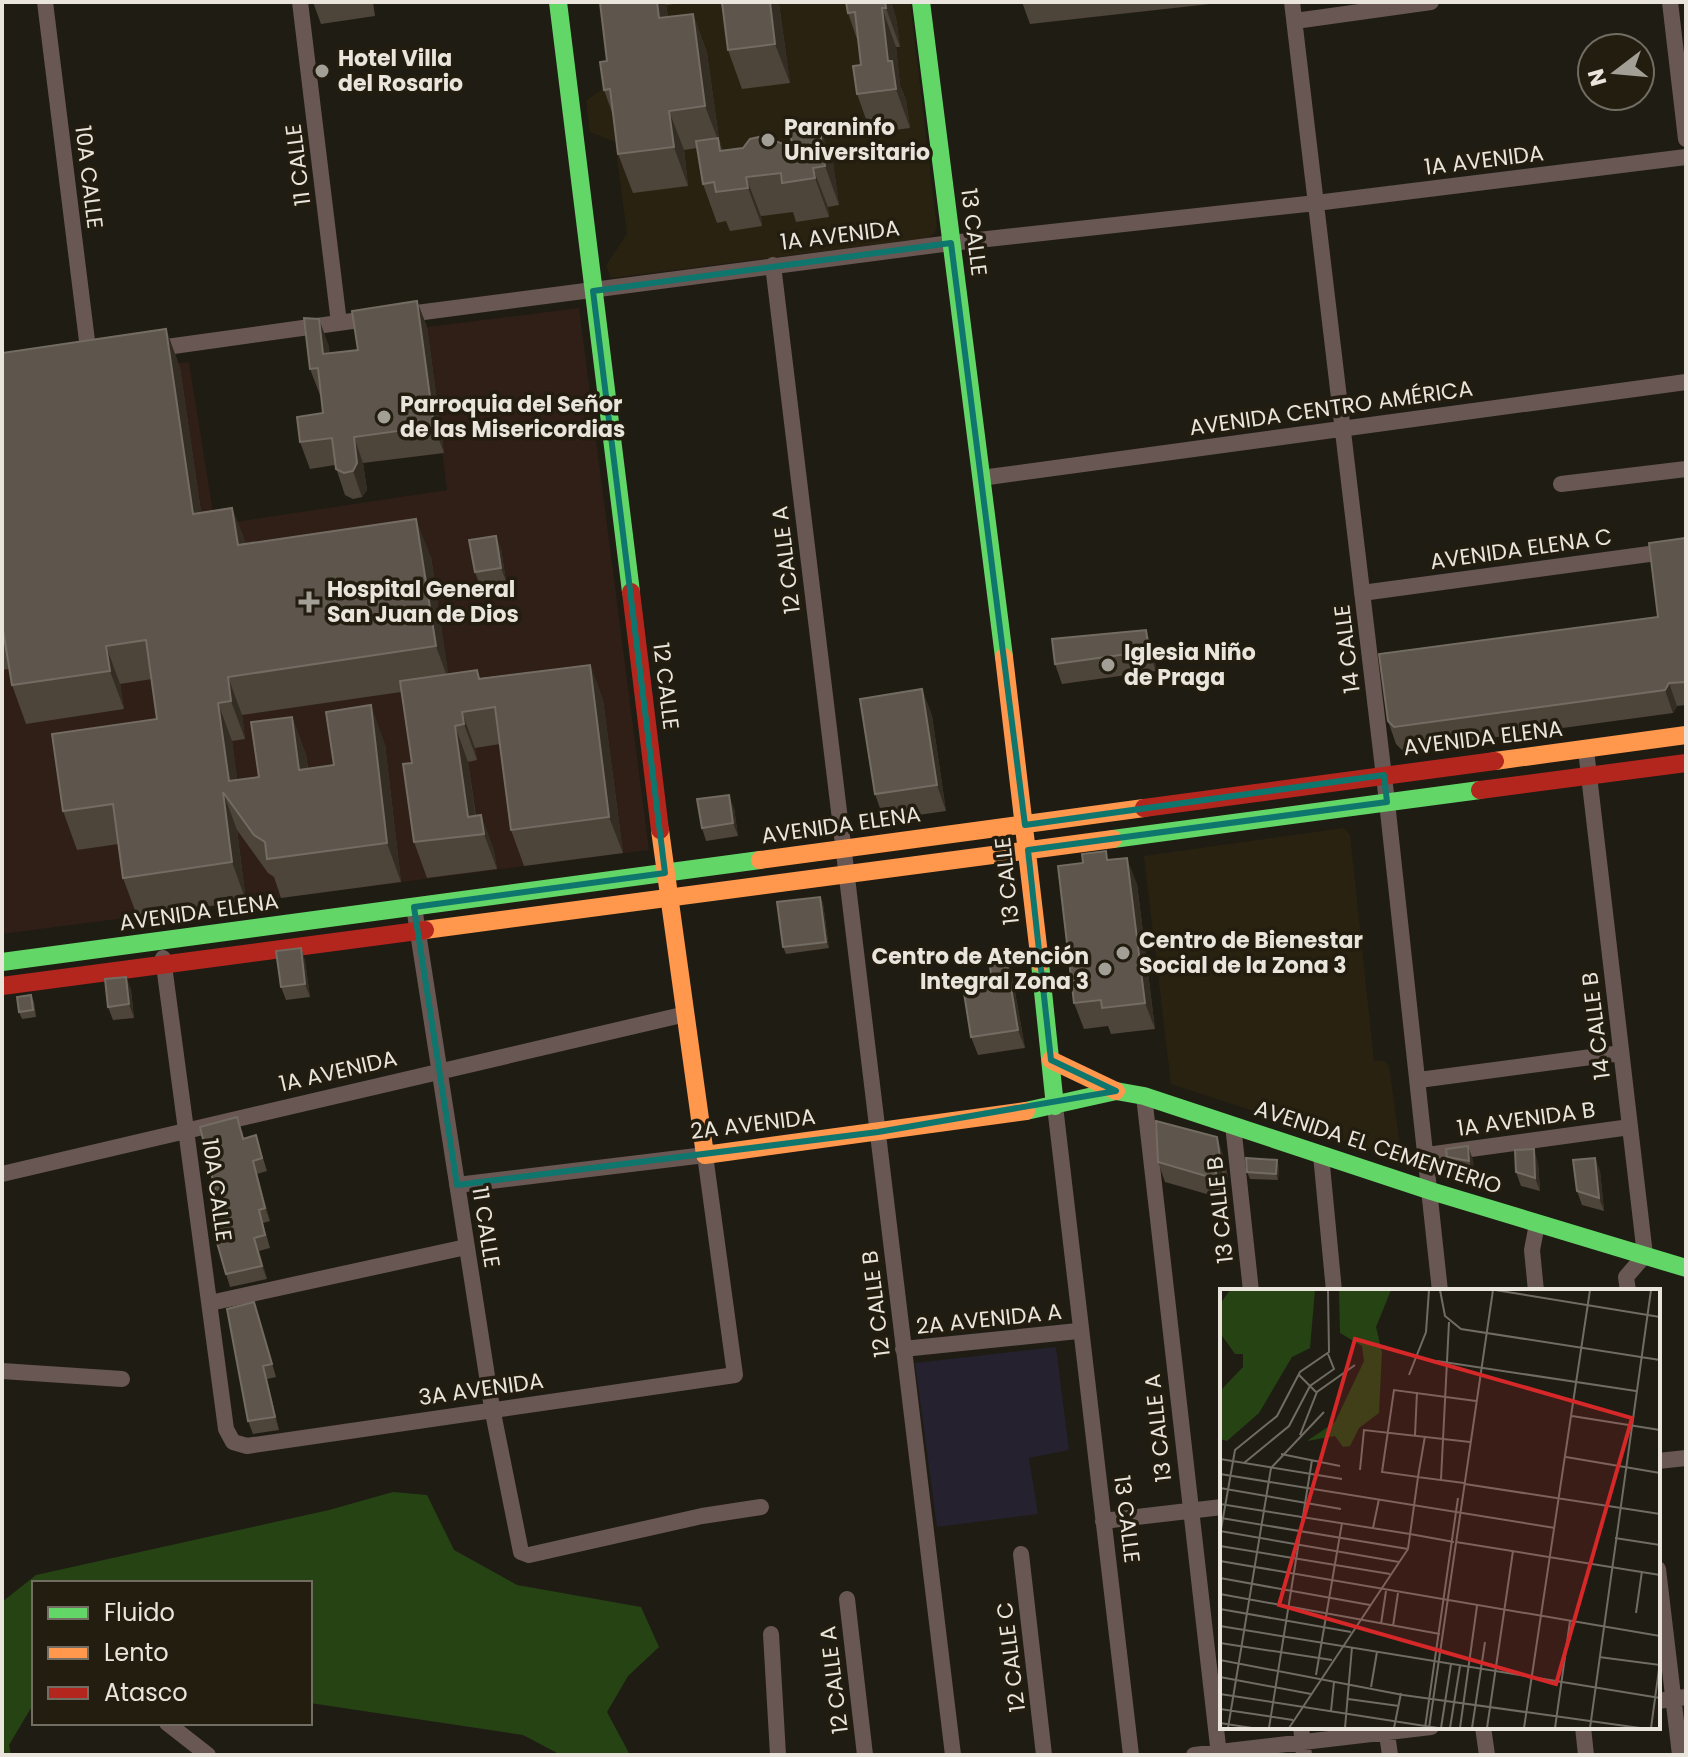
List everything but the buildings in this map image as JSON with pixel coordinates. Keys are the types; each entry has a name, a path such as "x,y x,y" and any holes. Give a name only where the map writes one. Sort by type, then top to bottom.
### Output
{"main road":[{"name":"12 CALLE","path":"558,2 665,873 705,1155"},
{"name":"13 CALLE","path":"921,2 1025,825 1055,1106"},
{"name":"AVENIDA ELENA","path":"2,962 1686,735"},
{"path":"2,986 1686,763"},
{"path":"1051,1060 1116,1091"},
{"name":"AVENIDA EL CEMENTERIO","path":"1055,1106 1116,1091 1144,1096 1431,1191 1686,1268"},
{"name":"2A AVENIDA","path":"705,1155 1055,1106"}],"street":[{"name":"10A CALLE","path":"45,2 90,357"},
{"name":"11 CALLE","path":"300,2 339,323"},
{"name":"14 CALLE","path":"1292,2 1384,775 1440,1289"},
{"path":"1295,21 1431,2"},
{"path":"1670,2 1686,139"},
{"name":"1A AVENIDA","path":"135,351 773,265 1686,157"},
{"name":"12 CALLE A","path":"773,265 842,849"},
{"name":"AVENIDA CENTRO AMÉRICA","path":"981,478 1686,382"},
{"path":"1561,484 1686,469"},
{"name":"AVENIDA ELENA C","path":"1362,593 1686,549"},
{"name":"14 CALLE B","path":"1586,750 1645,1255"},
{"name":"12 CALLE B","path":"842,849 953,1755"},
{"name":"11 CALLE","path":"414,907 492,1408 521,1552 529,1555 702,1516 761,1507"},
{"name":"10A CALLE","path":"161,942 226,1429 233,1442"},
{"name":"1A AVENIDA","path":"2,1174 686,1014"},
{"path":"1419,1080 1621,1053"},
{"name":"13 CALLE A","path":"1144,1096 1219,1754"},
{"name":"13 CALLE","path":"1055,1106 1078,1331 1131,1755"},
{"name":"13 CALLE B","path":"1233,1125 1251,1289"},
{"name":"1A AVENIDA B","path":"1427,1155 1630,1127"},
{"name":"2A AVENIDA","path":"457,1185 705,1155"},
{"name":"12 CALLE","path":"705,1155 735,1375"},
{"path":"1321,1155 1334,1289"},
{"path":"1536,1289 1532,1250 1537,1224"},
{"path":"210,1303 466,1247"},
{"path":"1628,1289 1626,1277 1645,1255"},
{"name":"2A AVENIDA A","path":"903,1349 1078,1331"},
{"path":"2,1371 122,1379"},
{"name":"3A AVENIDA","path":"233,1442 247,1446 735,1375"},
{"path":"1660,1461 1686,1458"},
{"path":"1103,1521 1220,1507"},
{"name":"12 CALLE C","path":"1021,1554 1044,1755"},
{"path":"1660,1586 1680,1755"},
{"name":"12 CALLE A","path":"847,1599 865,1755"},
{"path":"771,1634 778,1755"},
{"path":"170,1725 208,1755"},
{"path":"1483,1729 1487,1755"},
{"path":"1583,1729 1586,1755"},
{"path":"1194,1755 1387,1730 1390,1755"}],"highlighted area":[{"path":"951,243 1025,825 1384,775 1387,802 1028,850 1051,1060 1116,1091 878,1132 457,1185 414,907 665,873 593,291"}],"shaded area":[{"name":"Paraninfo Universitario","path":"598,2 910,2 937,228 934,233 928,238 611,278 606,265 627,234 615,142 590,132 586,101 609,84"},
{"name":"Hospital General San Juan de Dios","path":"579,308 649,850 2,934 2,386 189,362 215,525 447,490 427,327"},
{"path":"1344,828 1350,835 1374,1061 1385,1061 1389,1066 1401,1154 1398,1158 1171,1084 1144,856"},
{"path":"1056,1347 1069,1450 1029,1458 1038,1514 937,1527 915,1363"}],"green space":[{"path":"393,1492 427,1495 454,1550 517,1585 641,1607 659,1647 628,1676 607,1712 630,1755 561,1755 523,1735 312,1703 312,1581 32,1581 32,1706 9,1745 11,1755 2,1755 2,1602 36,1575 329,1510"}],"traffic: fast":[{"path":"558,2 631,592"},
{"path":"921,2 1004,657"},
{"path":"1113,839 1480,790"},
{"path":"2,962 760,860"},
{"path":"1040,963 1055,1106"},
{"path":"1026,1111 1116,1091 1144,1096 1431,1191 1686,1268"}],"traffic: slow":[{"path":"1004,657 1040,963"},
{"path":"1495,761 1686,735"},
{"path":"760,860 1144,808"},
{"path":"660,830 705,1155 1026,1111"},
{"path":"425,930 1113,839"},
{"path":"1051,1060 1116,1091"}],"traffic: jam":[{"path":"631,592 660,830"},
{"path":"1144,808 1495,761"},
{"path":"1480,790 1686,763"},
{"path":"2,986 425,930"}],"place":[{"name":"Hotel Villa del Rosario","path":"322,71"},
{"name":"Paraninfo Universitario","path":"768,140"},
{"name":"Parroquia del Señor de las Misericordias","path":"384,417"},
{"name":"Hospital General San Juan de Dios","path":"309,602"},
{"name":"Iglesia Niño de Praga","path":"1108,665"},
{"name":"Centro de Bienestar Social de la Zona 3","path":"1123,953"},
{"name":"Centro de Atención Integral Zona 3","path":"1105,969"}]}
